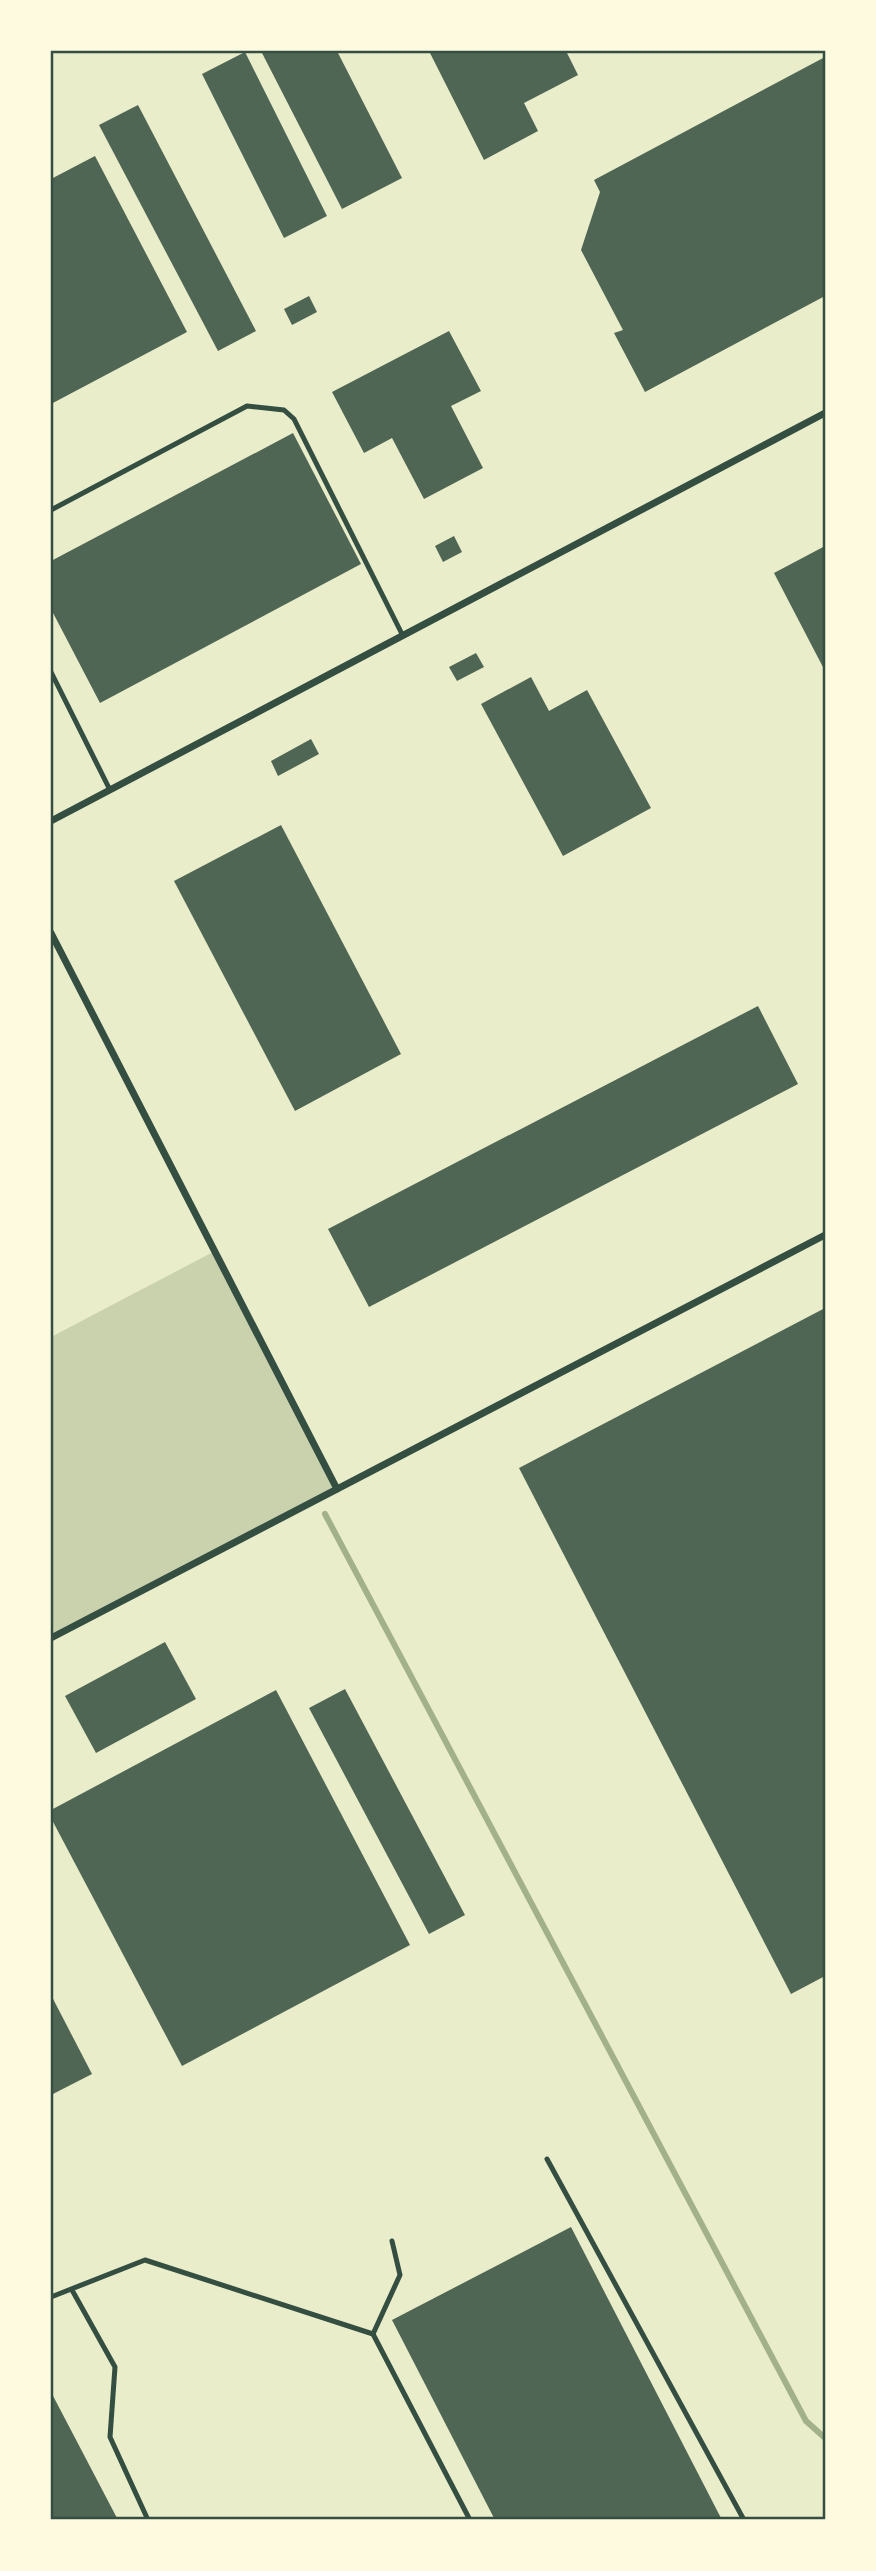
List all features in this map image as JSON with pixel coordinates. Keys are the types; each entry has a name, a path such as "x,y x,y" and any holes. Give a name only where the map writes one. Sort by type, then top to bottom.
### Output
{"street":[{"path":"51,821 825,413"},
{"path":"51,933 337,1489"},
{"path":"51,1638 825,1235"}],"lane":[{"path":"51,510 247,406 284,410 294,419 402,636"},
{"path":"51,672 110,790"},
{"path":"547,2159 744,2520"},
{"path":"373,2334 400,2275 392,2241"},
{"path":"51,2297 145,2260 373,2334 470,2520"},
{"path":"72,2290 115,2367 110,2437 148,2520"}],"green space":[{"path":"215,1251 337,1489 51,1638 51,1337"}],"building":[{"path":"261,51 337,51 402,178 342,209"},
{"path":"429,51 566,51 578,75 524,103 538,131 484,160"},
{"path":"245,52 327,216 284,238 202,74"},
{"path":"825,57 825,296 645,392 614,333 623,330 581,250 600,192 594,180"},
{"path":"138,105 256,331 218,351 99,125"},
{"path":"95,156 187,332 51,404 51,179"},
{"path":"309,296 317,312 292,325 284,309"},
{"path":"449,331 481,391 451,406 483,468 424,499 392,438 364,453 332,392"},
{"path":"293,433 361,564 100,703 51,609 51,561"},
{"path":"454,536 462,552 443,562 435,546"},
{"path":"825,546 825,671 774,573"},
{"path":"476,653 484,667 457,681 449,667"},
{"path":"531,677 549,711 587,690 651,808 563,856 481,704"},
{"path":"311,739 319,754 278,776 271,761"},
{"path":"281,825 401,1054 295,1111 174,881"},
{"path":"758,1006 798,1084 369,1307 328,1229"},
{"path":"825,1308 825,1976 791,1994 519,1468"},
{"path":"165,1642 196,1699 96,1753 65,1696"},
{"path":"345,1689 465,1915 429,1934 309,1708"},
{"path":"276,1690 410,1945 182,2066 51,1818 51,1810"},
{"path":"51,1995 92,2074 51,2095"},
{"path":"571,2227 722,2520 495,2520 392,2320"},
{"path":"51,2392 118,2520 51,2520"}],"waterway":[{"path":"325,1514 806,2421 825,2438"}]}
